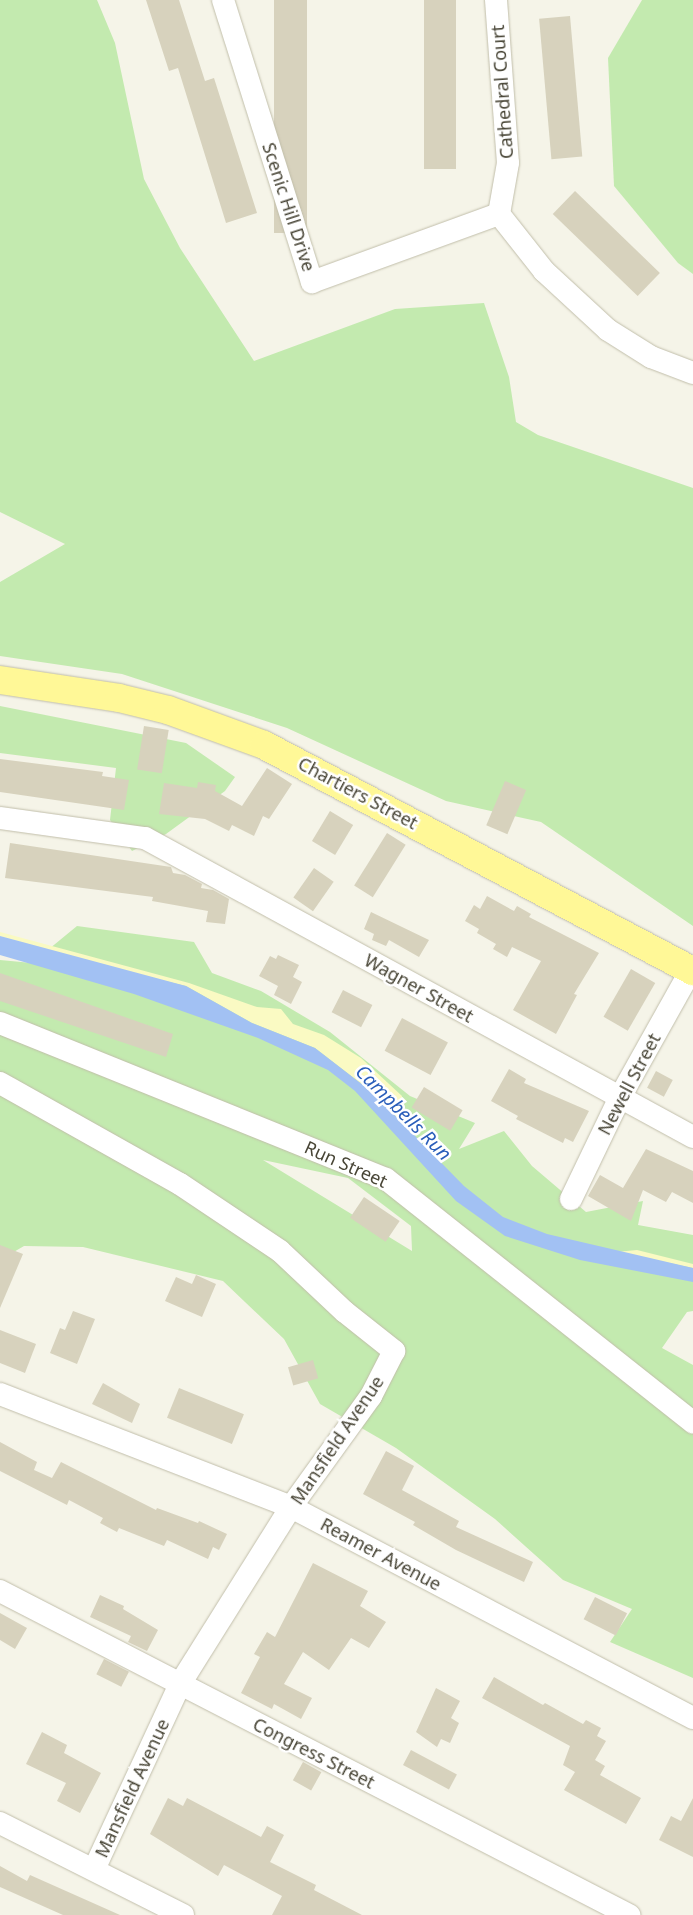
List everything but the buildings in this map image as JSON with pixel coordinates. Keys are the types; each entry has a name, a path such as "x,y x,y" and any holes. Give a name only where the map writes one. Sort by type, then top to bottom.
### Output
{"main road":[{"name":"Chartiers Street","path":"0,680 119,698 168,710 264,746 692,971"}],"street":[{"name":"Scenic Hill Drive","path":"223,0 312,282 499,214"},
{"name":"Cathedral Court","path":"496,0 508,162 499,214"},
{"path":"499,214 544,271 608,330 651,357 693,373"},
{"name":"Wagner Street","path":"0,818 145,838 693,1137"},
{"name":"Newell Street","path":"571,1198 620,1097 692,971"},
{"name":"Run Street","path":"0,1023 386,1178 693,1422"},
{"name":"Mansfield Avenue","path":"0,1083 180,1184 280,1251 345,1312 394,1351 371,1396 291,1506 180,1684 94,1870"},
{"name":"Reamer Avenue","path":"0,1394 291,1506 693,1718"},
{"name":"Congress Street","path":"0,1591 629,1915"},
{"path":"0,1823 183,1915"}],"shaded area":[{"path":"0,0 97,0 115,43 144,179 180,248 254,361 395,309 484,303 509,377 516,422 538,435 693,488 693,926 541,822 446,801 287,728 122,674 0,656 0,582 65,544 0,512"},
{"path":"642,0 693,0 693,274 678,263 614,186 608,58"},
{"path":"0,706 186,743 235,777 225,791 166,834 132,851 110,820 116,768 0,753"},
{"path":"77,926 194,942 212,973 261,991 330,1032 410,1096 475,1123 459,1149 504,1131 532,1166 586,1212 643,1201 638,1225 693,1235 693,1311 687,1312 662,1348 693,1365 693,1678 610,1642 632,1609 563,1580 495,1519 396,1448 320,1404 284,1339 223,1281 83,1247 24,1246 0,1260 0,960 32,963","holes":["263,1160 348,1178 411,1226 412,1251"]}],"sand":[{"path":"0,932 189,983 257,1007 281,1009 293,1024 324,1035 361,1058 402,1096 402,1124 372,1092 315,1048 252,1023 186,986 102,966 0,936"},
{"path":"637,1250 693,1264 693,1268 616,1252"}],"water":[{"path":"0,936 186,986 252,1023 315,1048 372,1092 464,1186 503,1217 547,1234 693,1268 693,1282 580,1260 505,1236 456,1201 355,1091 328,1070 258,1038 134,994 0,955"}],"water label":[{"name":"Campbells Run","path":"403,1113"}]}
